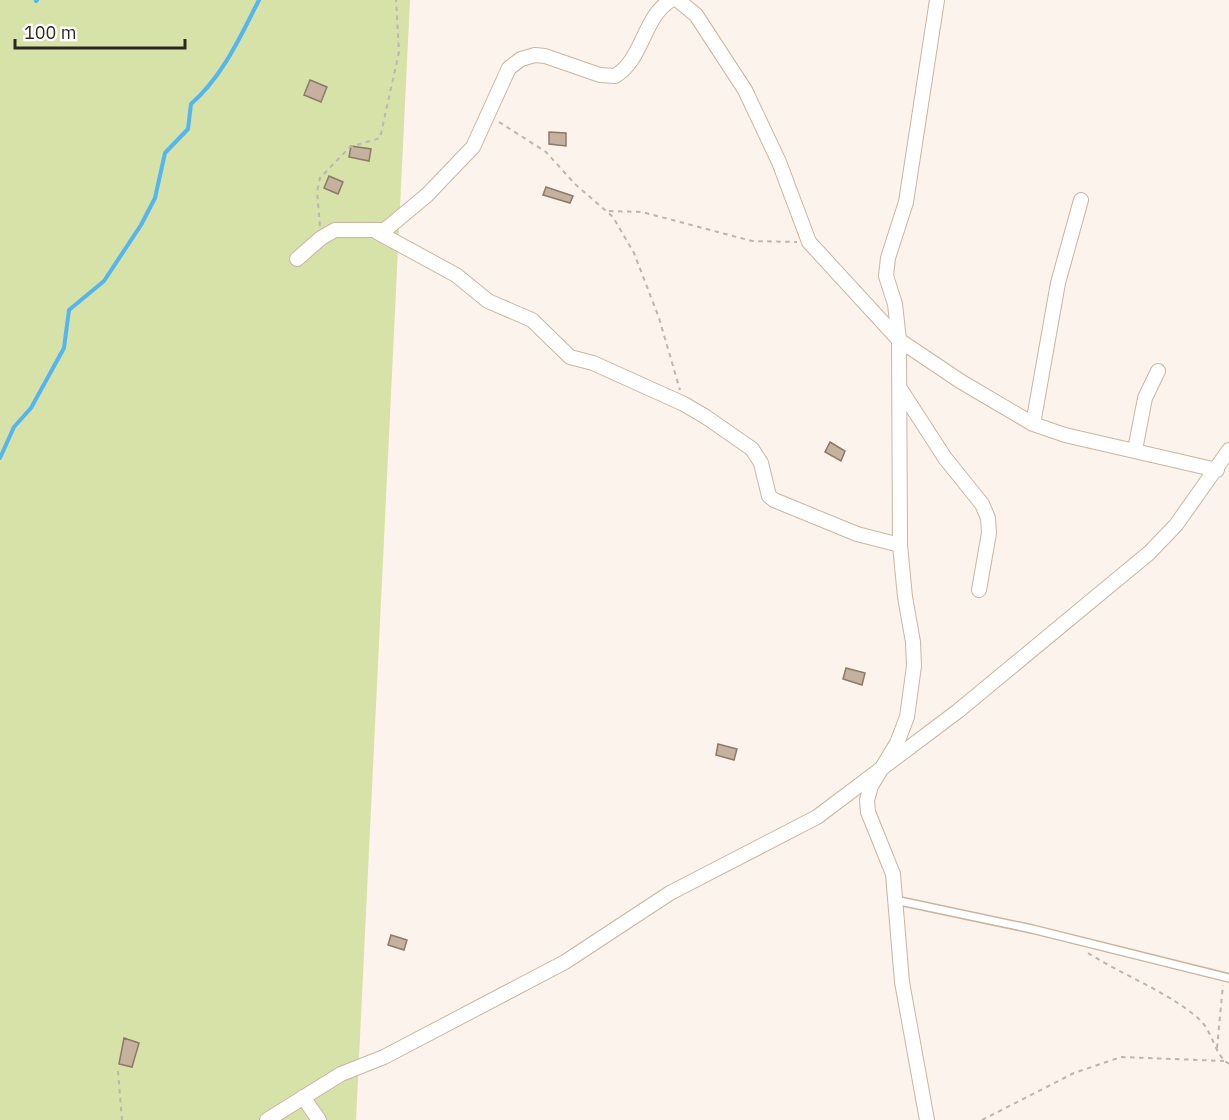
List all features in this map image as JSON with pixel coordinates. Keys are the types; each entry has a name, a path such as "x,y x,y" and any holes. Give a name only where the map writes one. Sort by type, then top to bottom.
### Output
{"street":[{"path":"378,232 385,230 427,195 467,156 489,116 509,68 520,59 535,55 545,56 600,75 609,77 620,74 657,11 677,0 696,15 745,90 779,162 809,242 898,340 960,381 1033,424 1065,435 1217,470"},
{"path":"927,1120 902,982 893,874 867,806 871,786 897,743 907,717 914,666 913,642 904,597 900,545 898,340 895,304 887,268 908,194 937,0"},
{"path":"1033,424 1058,283 1081,200"},
{"path":"297,259 321,238 344,228 378,232 456,275 489,301 532,320 570,357 593,363 684,404 752,449 761,463 769,496 774,500 857,534 900,545"},
{"path":"1135,450 1145,398 1158,371"},
{"path":"899,388 945,458 982,504 988,518 990,533 979,590"},
{"path":"267,1120 341,1074 384,1057 565,963 670,893 817,817 1033,651 1149,553 1176,525 1229,450"},
{"path":"303,1097 319,1120"}],"lane":[{"path":"896,900 1032,929 1227,977"}],"path":[{"path":"321,238 318,192 320,178 350,147 380,138 399,52 396,0"},
{"path":"489,116 537,145 575,184 609,211 634,254 655,307 684,404"},
{"path":"609,211 642,212 752,241 809,242"},
{"path":"1083,949 1189,1011 1209,1029 1224,1062"},
{"path":"1217,1048 1227,977"},
{"path":"982,1120 1074,1073 1121,1057 1229,1064"},
{"path":"117,1071 122,1120"}],"green space":[{"path":"0,0 410,0 356,1120 0,1120"}],"building":[{"path":"310,80 327,87 321,102 304,95"},
{"path":"549,132 566,133 566,146 549,144"},
{"path":"351,146 371,149 369,161 349,157"},
{"path":"329,176 343,182 338,194 324,188"},
{"path":"546,187 573,196 570,203 543,195"},
{"path":"830,442 845,451 841,461 825,452"},
{"path":"846,668 865,673 862,685 843,679"},
{"path":"718,744 737,749 734,760 716,755"},
{"path":"391,935 407,940 404,950 388,945"},
{"path":"124,1038 139,1043 132,1067 119,1064"}],"waterway":[{"path":"0,458 14,427 31,408 64,348 69,310 104,281 141,225 155,198 165,153 188,129 191,104 222,69 259,0"}]}
